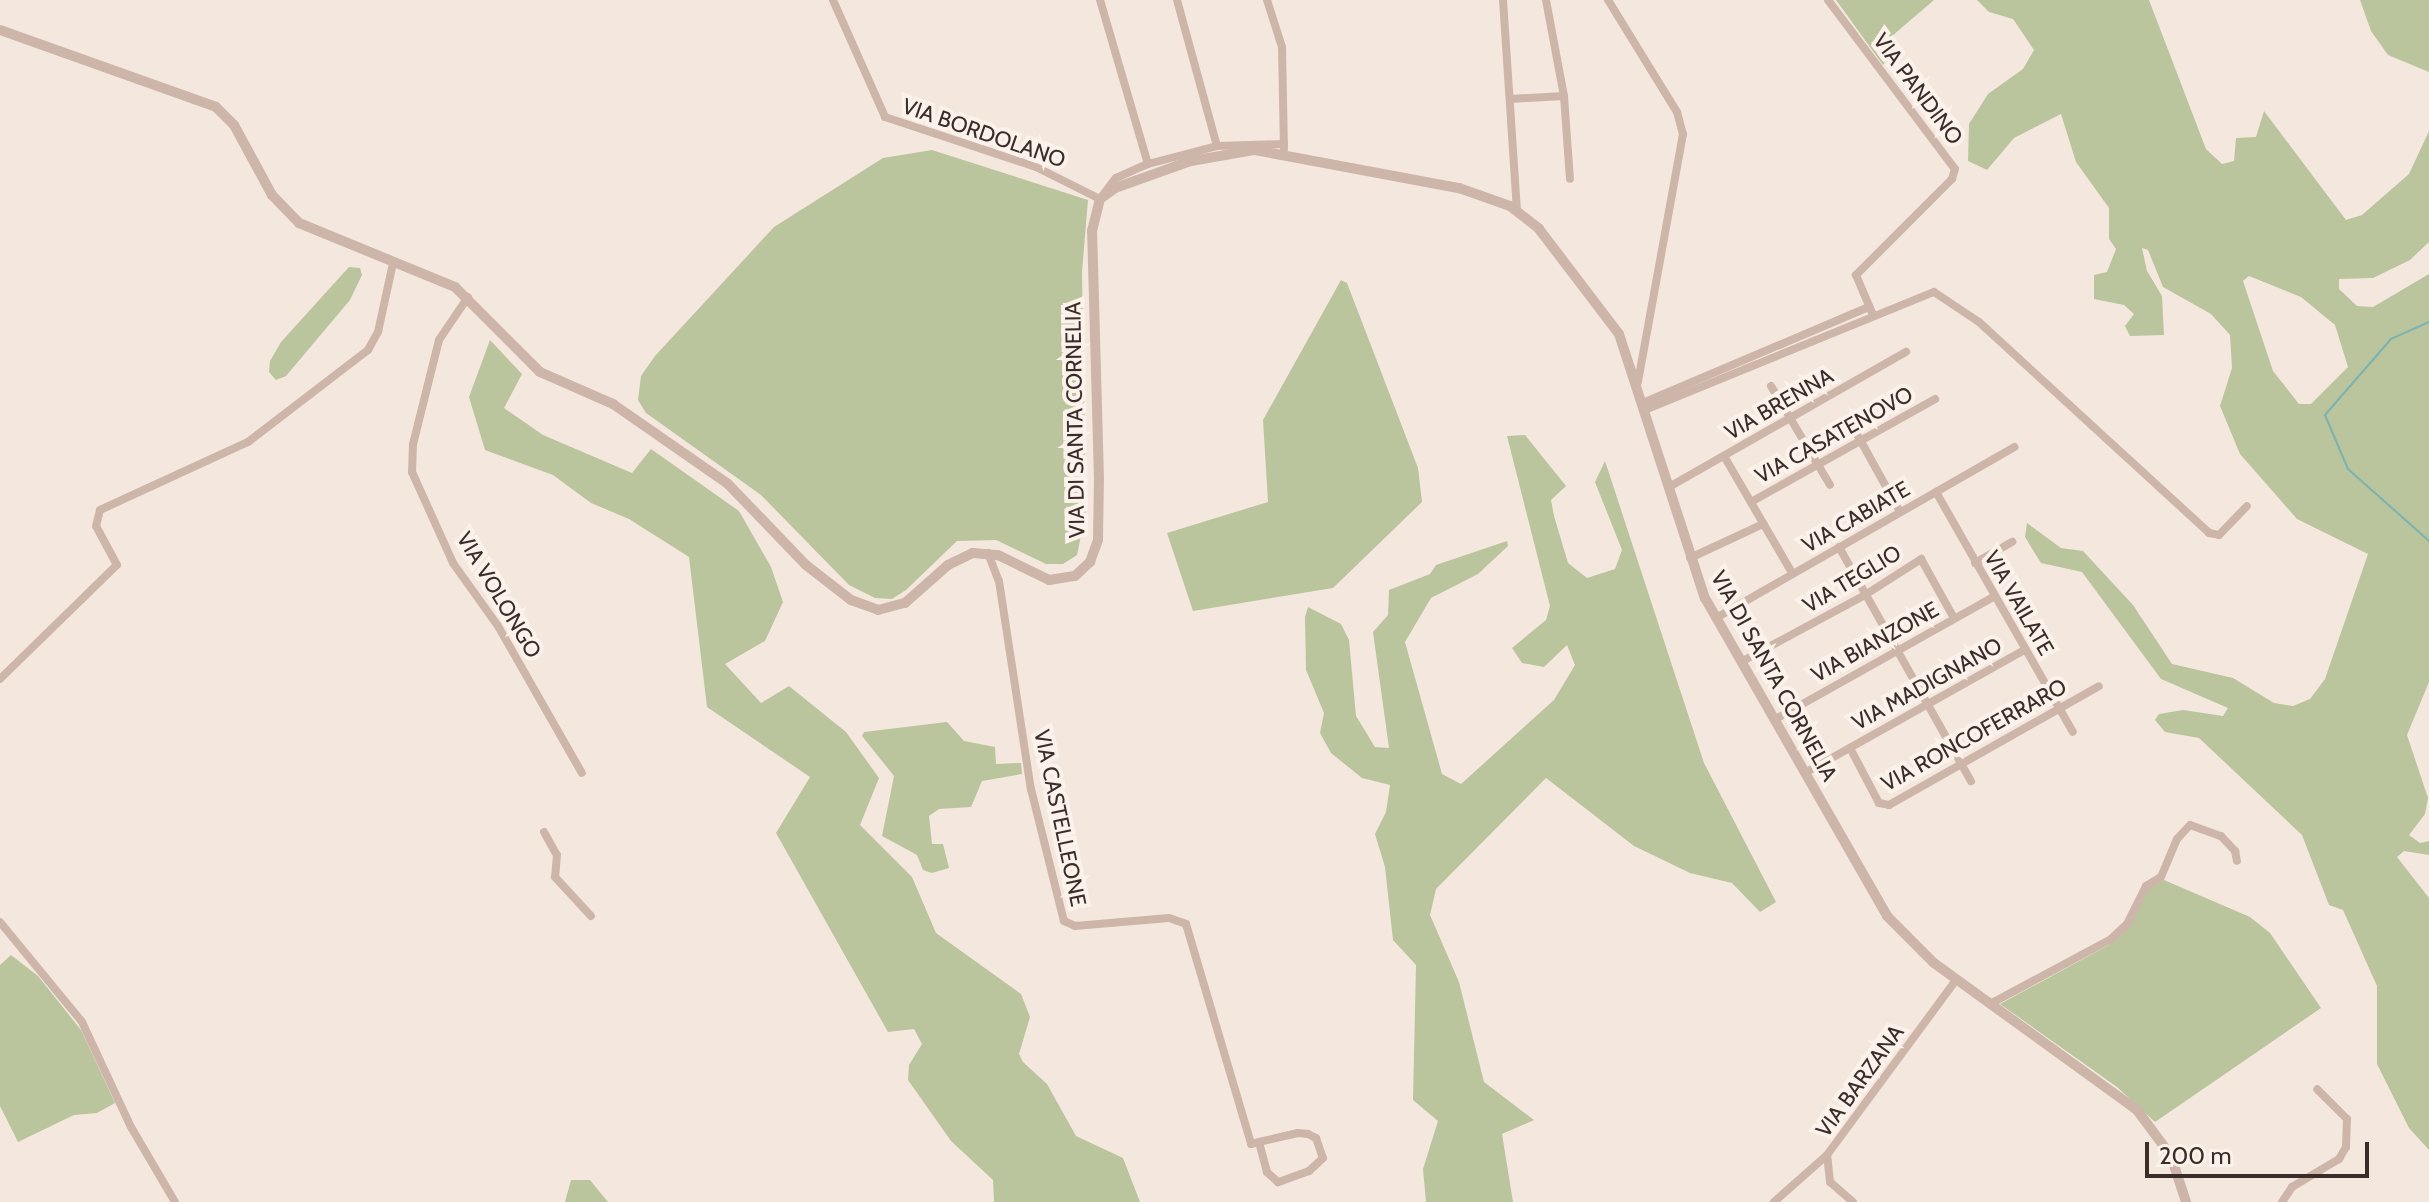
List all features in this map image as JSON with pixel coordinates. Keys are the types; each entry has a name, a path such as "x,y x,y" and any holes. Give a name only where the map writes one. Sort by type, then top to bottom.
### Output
{"street":[{"name":"VIA BORDOLANO","path":"833,0 885,117 922,133 1036,167 1100,199"},
{"path":"1100,0 1148,164"},
{"path":"1177,0 1217,146"},
{"path":"1267,0 1282,47 1284,149"},
{"path":"1503,0 1517,210"},
{"path":"1546,0 1564,96 1570,179"},
{"path":"1608,0 1677,112 1683,134 1638,382"},
{"name":"VIA PANDINO","path":"1828,0 1955,169 1952,179 1856,275 1871,311"},
{"path":"0,30 216,107 234,125 272,195 292,218 326,238 449,284 468,297 540,372 613,404 728,484 803,562 860,605 878,610 899,606 954,561 988,553"},
{"path":"1510,99 1564,96"},
{"name":"VIA DI SANTA CORNELIA","path":"988,553 1049,580 1079,574 1096,549 1098,377 1092,250 1100,199 1116,178 1148,164 1217,146 1284,149 1459,188 1517,210 1580,279 1619,334 1646,406 1690,558 1716,618 1892,924 1956,980 2137,1110 2171,1156 2186,1202"},
{"name":"VIA DI SANTA CORNELIA","path":"1100,199 1135,178 1218,154 1284,149"},
{"path":"0,679 117,565 96,526 100,510 241,447 368,350 378,332 393,263"},
{"path":"1646,406 1922,292 1944,295 2209,533 2219,535 2247,506"},
{"name":"VIA VOLONGO","path":"468,297 439,340 413,444 412,472 453,563 498,626 582,773"},
{"name":"VIA BRENNA","path":"1669,487 1906,352"},
{"path":"1771,386 1830,485"},
{"name":"VIA CASATENOVO","path":"1751,502 1935,399"},
{"path":"1848,418 1900,512"},
{"name":"VIA CABIATE","path":"1716,618 2014,447"},
{"name":"VIA CASATENOVO","path":"1724,456 1792,573"},
{"name":"VIA VAILATE","path":"1936,492 1993,597 2073,732"},
{"path":"1690,558 1763,524"},
{"path":"1975,563 2012,542"},
{"path":"1839,547 1971,781"},
{"name":"VIA CASTELLEONE","path":"988,553 999,581 1031,789 1064,922 1173,918 1186,924 1251,1144 1259,1142 1308,1134 1316,1138 1323,1158 1309,1171 1278,1182 1267,1172 1259,1142"},
{"name":"VIA TEGLIO","path":"1741,662 1865,595 1921,559 1954,618"},
{"name":"VIA BIANZONE","path":"1774,720 1993,597"},
{"name":"VIA MADIGNANO","path":"1805,773 2026,649"},
{"name":"VIA RONCOFERRARO","path":"1850,748 1884,806 2099,686"},
{"path":"1990,1004 2111,939 2127,924 2146,886 2161,877 2177,839 2190,825 2221,836 2235,851 2237,861"},
{"path":"544,832 557,855 555,877 591,916"},
{"path":"0,922 82,1022 131,1127 175,1202"},
{"name":"VIA BARZANA","path":"1853,1202 1830,1182 1827,1155 1956,980"},
{"path":"2282,1202 2292,1187 2339,1159 2346,1147 2347,1119 2317,1089"},
{"path":"1774,1202 1827,1155"}],"green space":[{"path":"1836,0 1934,0 1885,42 1887,59 1883,65"},
{"path":"1977,0 2149,0 2206,149 2222,164 2234,161 2236,138 2256,137 2264,111 2346,220 2362,215 2409,174 2429,131 2429,242 2410,260 2373,278 2339,279 2339,289 2357,306 2373,307 2429,274 2429,682 2407,735 2428,798 2425,814 2409,835 2420,843 2429,841 2429,855 2404,851 2397,857 2429,898 2429,1150 2409,1128 2377,1064 2377,986 2343,910 2329,905 2302,835 2199,738 2165,732 2155,720 2159,714 2183,710 2223,716 2228,708 2161,679 2082,572 2041,563 2025,537 2027,523 2061,548 2083,551 2133,605 2172,664 2233,678 2274,703 2293,706 2310,699 2325,679 2368,554 2297,519 2240,454 2220,406 2232,368 2230,335 2211,314 2163,287 2148,250 2142,248 2147,271 2162,296 2164,335 2130,336 2125,326 2134,314 2124,305 2094,299 2094,275 2107,272 2116,249 2109,239 2109,208 2076,162 2061,114 2014,138 1987,170 1968,161 1969,124 1988,94 2023,69 2034,50 2013,19 1989,12","holes":["2249,276 2301,297 2335,325 2348,367 2311,404 2299,404 2273,371 2243,281"]},
{"path":"2360,0 2429,0 2429,72 2388,55 2371,31"},
{"path":"932,150 1088,200 1082,272 1086,511 1077,555 1063,564 1046,564 996,540 957,541 906,590 892,599 875,598 849,585 761,495 646,413 638,400 641,376 655,356 774,227 883,158"},
{"path":"349,267 360,268 362,275 350,300 286,376 276,380 269,372 270,361 281,342"},
{"path":"1341,280 1347,283 1418,468 1422,502 1333,588 1193,611 1167,533 1268,502 1263,420"},
{"path":"490,340 522,374 504,408 543,435 632,473 651,449 739,511 771,567 783,602 765,641 725,664 761,703 789,686 846,732 879,778 860,825 912,877 936,933 1021,994 1030,1017 1019,1054 1023,1062 1047,1084 1076,1136 1123,1158 1140,1202 994,1202 993,1180 951,1141 908,1080 909,1065 922,1044 914,1029 888,1032 776,833 810,777 707,707 689,557 629,519 591,503 553,475 485,450 469,397"},
{"path":"1525,435 1566,486 1551,500 1554,516 1568,563 1587,578 1615,569 1622,550 1595,482 1605,461 1704,763 1776,902 1760,912 1732,883 1690,873 1634,846 1546,778 1436,889 1430,915 1459,982 1484,1082 1534,1120 1502,1134 1513,1202 1426,1202 1423,1169 1438,1121 1413,1100 1416,965 1393,940 1385,867 1375,834 1386,812 1390,785 1362,778 1331,753 1320,733 1324,713 1306,670 1305,617 1308,607 1341,624 1349,640 1356,716 1375,747 1389,748 1373,632 1388,615 1389,590 1430,574 1436,565 1507,541 1508,546 1478,574 1431,598 1405,642 1442,774 1461,784 1554,700 1575,665 1567,645 1544,667 1522,663 1512,648 1546,620 1550,606 1507,436"},
{"path":"947,722 964,741 995,747 996,764 1021,763 1022,774 982,781 971,807 939,809 929,816 932,844 943,844 949,868 932,873 923,870 917,855 882,836 894,776 862,736 864,732"},
{"path":"2164,880 2250,917 2270,933 2321,1008 2155,1122 2117,1087 2000,1004 2107,946 2122,934 2147,888"},
{"path":"11,955 38,976 81,1030 115,1103 97,1113 74,1115 18,1142 0,1106 0,965"},
{"path":"571,1180 590,1180 608,1202 565,1202"}],"waterway":[{"path":"2429,322 2391,339 2325,415 2348,469 2429,541"}]}
